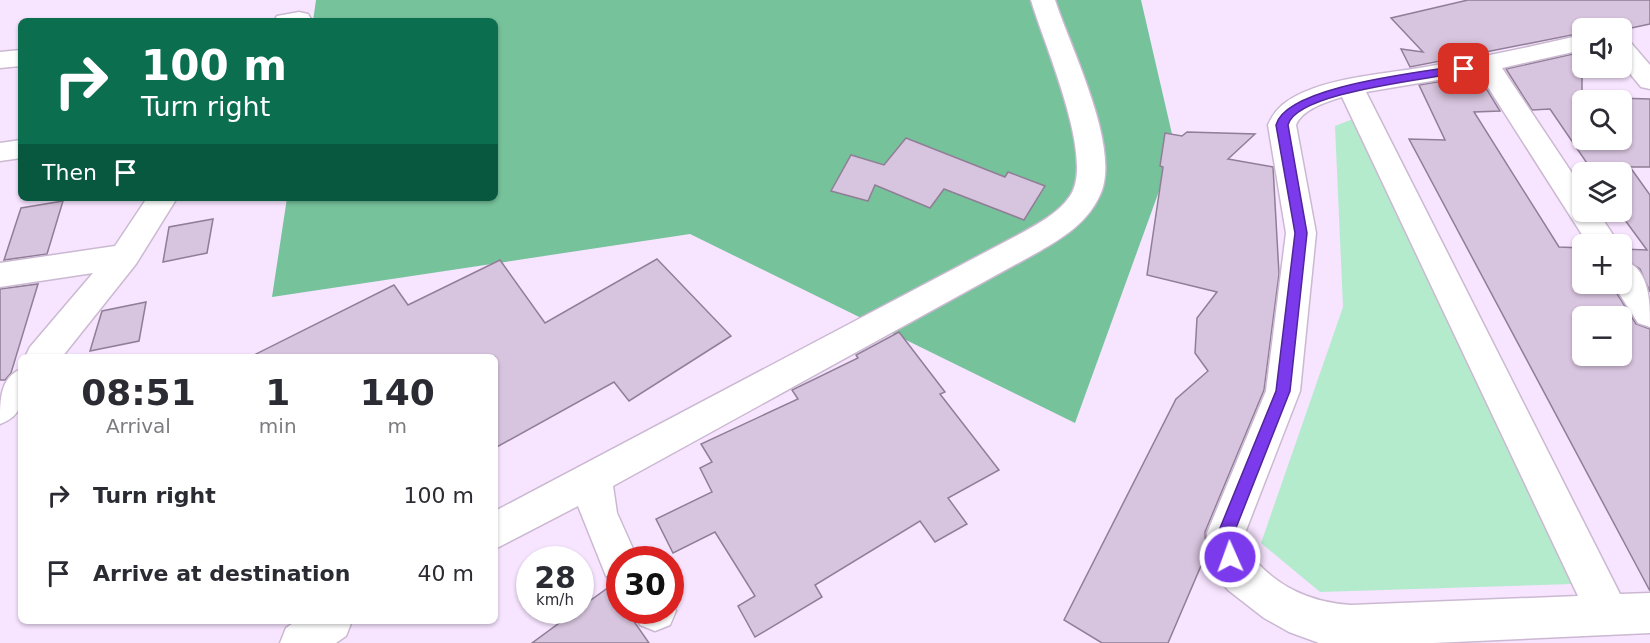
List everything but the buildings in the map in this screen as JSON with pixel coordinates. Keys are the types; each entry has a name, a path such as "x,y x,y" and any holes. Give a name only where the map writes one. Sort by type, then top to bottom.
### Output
{"street":[{"path":"498,529 1029,243 1073,213 1089,189 1092,166 1088,139 1072,87 1050,30 1043,0"},
{"path":"1572,45 1486,64 1351,88 1318,97 1300,105 1284,118 1282,125 1301,233 1283,391 1226,533 1230,557 1238,572 1251,584 1290,610 1315,632 1351,626 1650,613"},
{"path":"0,60 18,58"},
{"path":"1632,60 1650,81"},
{"path":"1486,64 1572,194"},
{"path":"1351,88 1609,616"},
{"path":"0,152 18,149"},
{"path":"44,354 125,256 160,201"},
{"path":"0,275 125,256"},
{"path":"1632,286 1650,314"},
{"path":"0,409 18,387"},
{"path":"593,480 598,513 613,546"},
{"path":"301,643 327,624"}],"green space":[{"path":"316,0 1141,0 1175,147 1075,423 690,234 272,297 287,201 498,201 498,18 313,18"},
{"path":"1353,119 1573,584 1320,592 1261,543 1343,307 1335,126"}],"route":[{"path":"1230,557 1226,533 1283,391 1301,233 1282,125 1284,118 1300,105 1318,97 1351,88 1464,69"}]}
